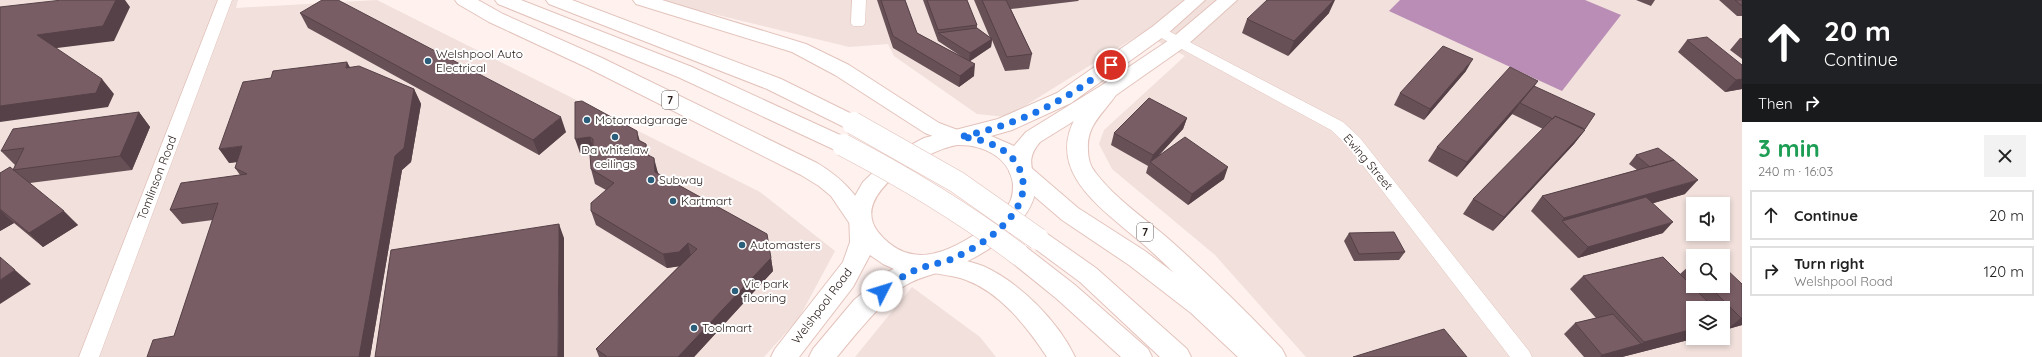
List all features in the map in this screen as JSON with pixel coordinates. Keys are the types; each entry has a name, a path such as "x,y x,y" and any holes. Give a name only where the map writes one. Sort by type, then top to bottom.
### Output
{"main road":[{"name":"7","path":"464,0 496,18 595,63 827,179 842,191 861,226"},
{"path":"504,0 685,72 883,166 984,228 1066,292 1139,357"},
{"path":"555,0 774,84 852,123 957,182 1038,238 1088,275 1178,357"},
{"path":"642,0 799,48 842,70 932,128 958,137 977,140 1006,152 1013,157 1020,170 1023,178 1022,197 1017,208 1008,220 980,244 955,258 931,265 897,278 863,307 822,357"},
{"path":"1062,357 1046,334 1020,303 994,284 975,273 931,265 908,265 885,255 874,246 861,226 860,212 863,200 871,188 889,170 927,145 941,140 1006,125 1064,98 1159,31 1196,0"},
{"path":"1020,170 1023,151 1030,140 1109,90 1179,42 1228,0"},
{"name":"7","path":"1109,90 1083,121 1078,133 1078,160 1086,177 1106,198 1162,247 1232,313 1273,357"},
{"path":"1020,170 1070,214 1137,258 1200,306 1256,357"},
{"name":"Welshpool Road","path":"784,357 849,274 859,255 861,226"}],"street":[{"name":"Tomlinson Road","path":"89,357 225,0"},
{"path":"858,23 859,0"},
{"name":"Ewing Street","path":"1159,31 1337,126 1354,142 1522,357"}],"shaded area":[{"path":"0,0 238,0 236,8 377,0 760,192 835,251 799,318 764,357 0,357"},
{"path":"656,0 1742,0 1742,357 1306,357 1215,255 1112,169 1099,144 1104,130 1185,56 1142,33 1007,117 977,114 894,56 888,44 849,47"},
{"path":"1400,0 1585,0 1621,15 1562,91 1389,11"},
{"path":"912,287 980,337 996,357 855,357"}],"building":[{"path":"62,0 116,0 103,26 37,35 102,79 96,93 0,106 0,7"},
{"path":"322,0 338,0 561,117 533,140 300,13"},
{"path":"881,0 905,0 917,33 975,64 960,76 893,36"},
{"path":"927,0 967,0 977,25 938,30"},
{"path":"982,0 1006,0 1032,54 1007,57"},
{"path":"1267,0 1334,0 1294,41 1247,19"},
{"path":"1735,0 1742,0 1742,6"},
{"path":"977,28 992,39 970,53 938,33"},
{"path":"1707,37 1742,65 1742,79 1736,80 1687,40"},
{"path":"1443,46 1473,59 1430,109 1400,93"},
{"path":"347,62 346,68 359,66 414,89 404,148 395,156 359,357 147,357 153,340 174,336 218,203 170,210 181,183 247,174 235,168 242,146 219,149 243,82 271,78 273,71"},
{"path":"1510,67 1538,81 1467,162 1437,147"},
{"path":"1534,86 1595,114 1585,129 1555,116 1553,119 1520,103"},
{"path":"1149,98 1187,118 1153,155 1114,133"},
{"path":"582,101 637,131 638,140 646,144 646,154 654,158 655,172 767,234 771,258 678,357 606,357 596,349 697,249 688,243 679,252 663,254 591,211 591,203 614,183 591,169 590,155 598,149 593,146 593,139 590,137 575,139 575,102"},
{"path":"139,112 120,156 13,170 24,148 1,151 13,129"},
{"path":"1555,116 1585,130 1504,217 1473,199"},
{"path":"1185,137 1228,167 1192,194 1150,162"},
{"path":"1658,148 1674,160 1650,167 1636,155"},
{"path":"1674,160 1698,180 1564,218 1542,196"},
{"path":"10,167 64,211 29,233 0,209 0,173"},
{"path":"1646,197 1673,222 1588,247 1562,221"},
{"path":"559,224 558,357 375,357 391,250"},
{"path":"1394,232 1405,252 1359,254 1349,233"},
{"path":"0,257 15,270 0,280"},
{"path":"1663,257 1686,280 1686,293 1699,293 1707,301 1686,301 1686,331 1644,342 1583,276"},
{"path":"1730,273 1742,284 1742,318 1730,307 1730,301 1724,301 1716,293 1730,293"},
{"path":"1613,314 1641,344 1602,355 1575,323"},
{"path":"1444,329 1467,357 1353,357"}],"place":[{"name":"Welshpool Auto Electrical","path":"428,61"},
{"name":"Motorradgarage","path":"587,120"},
{"name":"Da whitelaw ceilings","path":"615,137"},
{"name":"Subway","path":"651,180"},
{"name":"Kartmart","path":"673,201"},
{"name":"Automasters","path":"742,245"},
{"name":"Vic park flooring","path":"735,291"},
{"name":"Toolmart","path":"694,328"}],"route":[{"path":"882,291 897,278 926,266 955,258 980,244 999,229 1017,208 1022,197 1023,178 1013,157 1010,154 988,144 972,138 960,137 995,129 1017,121 1064,98 1111,65"}]}
